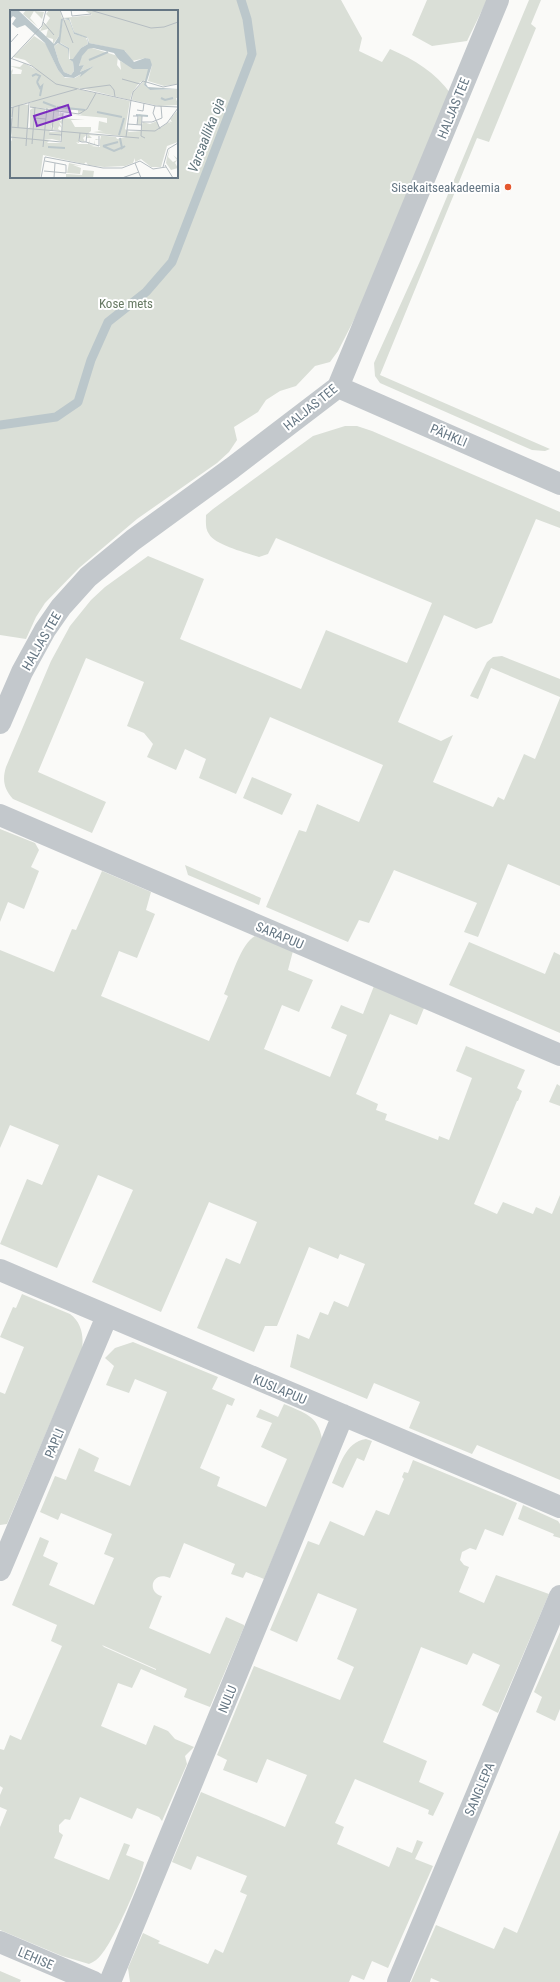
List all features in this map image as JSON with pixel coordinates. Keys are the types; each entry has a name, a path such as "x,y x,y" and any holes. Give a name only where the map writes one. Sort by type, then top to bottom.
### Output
{"street":[{"name":"HALJAS TEE","path":"0,723 22,672 45,630 61,607 79,587 133,540 232,468 338,387 498,0"},
{"name":"PÄHKLI","path":"338,387 560,484"},
{"name":"SARAPUU","path":"0,815 560,1055"},
{"name":"KUSLAPUU","path":"0,1270 560,1507"},
{"name":"PAPLI","path":"0,1570 107,1316"},
{"name":"NULU","path":"110,1982 343,1416"},
{"name":"SANGLEPA","path":"398,1982 560,1596"},
{"name":"LEHISE","path":"0,1942 94,1982"}],"green space":[{"name":"Kose mets","path":"0,0 341,0 362,38 359,51 382,62 390,49 399,53 424,67 445,86 451,94 357,314 338,351 330,362 315,366 296,386 280,391 266,400 258,412 234,427 237,440 229,452 217,463 137,519 79,568 45,603 36,617 26,639 0,635"},
{"path":"427,0 487,0 467,41 432,46 412,35"},
{"path":"529,0 541,0 531,24 536,28 489,142 477,138 380,375 550,449 545,451 532,450 380,383 375,376 374,363 421,259"},
{"path":"345,426 357,426 372,431 560,512 560,528 536,519 492,623 476,629 444,615 398,722 441,741 453,735 433,782 493,807 498,797 504,800 524,754 535,759 560,698 560,886 508,864 478,937 464,932 477,903 394,870 369,923 359,920 348,942 266,907 299,830 306,832 317,804 359,822 383,765 270,717 236,794 199,778 206,759 185,749 176,770 147,757 153,744 144,733 127,726 144,682 86,658 38,772 106,802 92,833 13,799 6,788 4,776 6,767 51,661 70,626 91,600 105,587 148,556 204,579 180,639 301,689 326,630 407,663 432,603 276,538 268,554 259,557 218,542 212,538 207,530 206,515 213,509 313,436"},
{"path":"502,656 560,679 560,697 491,668 478,699 470,696 487,662 493,657"},
{"path":"252,777 292,794 282,815 243,798"},
{"path":"0,829 35,843 39,850 31,867 39,871 24,909 8,902 0,922"},
{"path":"185,865 261,898 259,905 188,875"},
{"path":"102,871 151,892 146,910 155,914 137,958 119,951 101,996 209,1041 228,996 224,994 237,962 245,946 255,936 293,951 288,970 313,980 299,1012 282,1005 264,1049 330,1077 347,1035 331,1028 341,1005 363,1014 374,986 424,1008 417,1025 390,1014 356,1094 378,1104 376,1110 387,1114 385,1120 438,1140 439,1136 449,1140 472,1078 456,1071 466,1046 525,1070 517,1088 522,1091 474,1204 497,1214 503,1202 533,1214 536,1207 552,1214 560,1195 560,1480 477,1445 472,1454 409,1428 420,1402 374,1383 367,1399 290,1367 297,1334 309,1339 320,1312 328,1315 334,1301 348,1307 365,1264 340,1254 338,1259 309,1247 277,1326 265,1326 254,1352 197,1328 226,1258 240,1264 257,1222 209,1202 161,1312 92,1282 133,1190 98,1175 57,1268 0,1244 27,1179 42,1185 59,1145 10,1125 0,1148 0,950 54,972 72,929 76,930"},
{"path":"469,942 545,974 554,952 560,955 560,1033 449,985"},
{"path":"557,1084 560,1086 560,1106 549,1102"},
{"path":"22,1294 74,1317 81,1329 83,1344 7,1524 0,1525 0,1392 5,1394 24,1347 0,1337 13,1307 16,1308"},
{"path":"133,1342 218,1377 212,1389 235,1399 232,1406 227,1404 200,1468 220,1477 217,1486 266,1507 287,1459 261,1447 272,1423 256,1417 260,1409 278,1417 284,1404 304,1413 317,1425 322,1439 264,1579 246,1572 243,1578 231,1574 235,1564 184,1543 170,1578 164,1576 159,1577 153,1582 154,1590 157,1594 162,1596 149,1628 210,1654 226,1617 244,1625 244,1627 210,1707 184,1697 187,1689 141,1669 132,1688 118,1683 101,1726 146,1745 154,1725 168,1731 175,1739 194,1747 185,1756 187,1764 162,1821 159,1817 137,1808 132,1819 80,1797 70,1820 65,1819 59,1825 59,1832 63,1835 54,1858 109,1880 124,1843 130,1845 126,1855 144,1862 138,1882 112,1938 100,1956 89,1964 62,1956 0,1930 0,1827 7,1810 0,1807 0,1795 3,1788 0,1786 0,1749 4,1750 10,1735 21,1740 62,1646 51,1641 57,1625 12,1605 40,1537 49,1541 43,1556 58,1563 49,1585 94,1605 114,1558 104,1554 112,1534 61,1513 58,1520 40,1512 55,1476 66,1480 79,1448 99,1458 94,1471 130,1486 167,1392 135,1379 129,1393 106,1385 114,1366 105,1358 115,1348","holes":["102,1645 156,1669 104,1647"]},
{"path":"366,1439 372,1441 364,1461 357,1458 343,1488 332,1483 348,1450 359,1441"},
{"path":"413,1460 517,1503 503,1536 485,1529 476,1550 470,1548 462,1552 460,1560 464,1565 469,1567 459,1592 484,1603 496,1575 549,1594 498,1713 482,1705 500,1665 473,1653 467,1665 421,1647 383,1742 427,1761 419,1782 444,1793 433,1816 428,1814 429,1810 355,1779 335,1823 344,1827 337,1844 389,1867 397,1847 412,1853 417,1840 423,1842 415,1859 433,1866 388,1968 372,1961 364,1980 352,1975 349,1982 130,1982 128,1968 143,1933 160,1941 158,1943 160,1944 208,1964 215,1949 223,1953 247,1895 240,1892 247,1876 197,1856 191,1870 172,1862 201,1792 285,1827 307,1775 267,1759 257,1783 223,1770 227,1760 217,1755 254,1666 340,1700 354,1667 337,1659 357,1609 318,1593 297,1642 270,1630 308,1541 319,1545 330,1521 364,1536 376,1510 389,1515 404,1479 402,1477 404,1472 408,1473"},
{"path":"523,1505 558,1521 560,1524 560,1538 518,1519"},
{"path":"560,1632 560,1709 555,1721 536,1712 542,1697 534,1692"},
{"path":"560,1830 560,1982 440,1982 431,1978 430,1982 411,1982 436,1925 494,1949 504,1927 517,1933"},
{"path":"0,1971 21,1980 20,1982 0,1982"}],"waterway":[{"name":"Varsaallika oja","path":"0,425 56,417 78,402 91,360 108,322 146,292 172,262 252,54 247,19 241,0"}],"place":[{"name":"Sisekaitseakadeemia","path":"508,187"}]}
